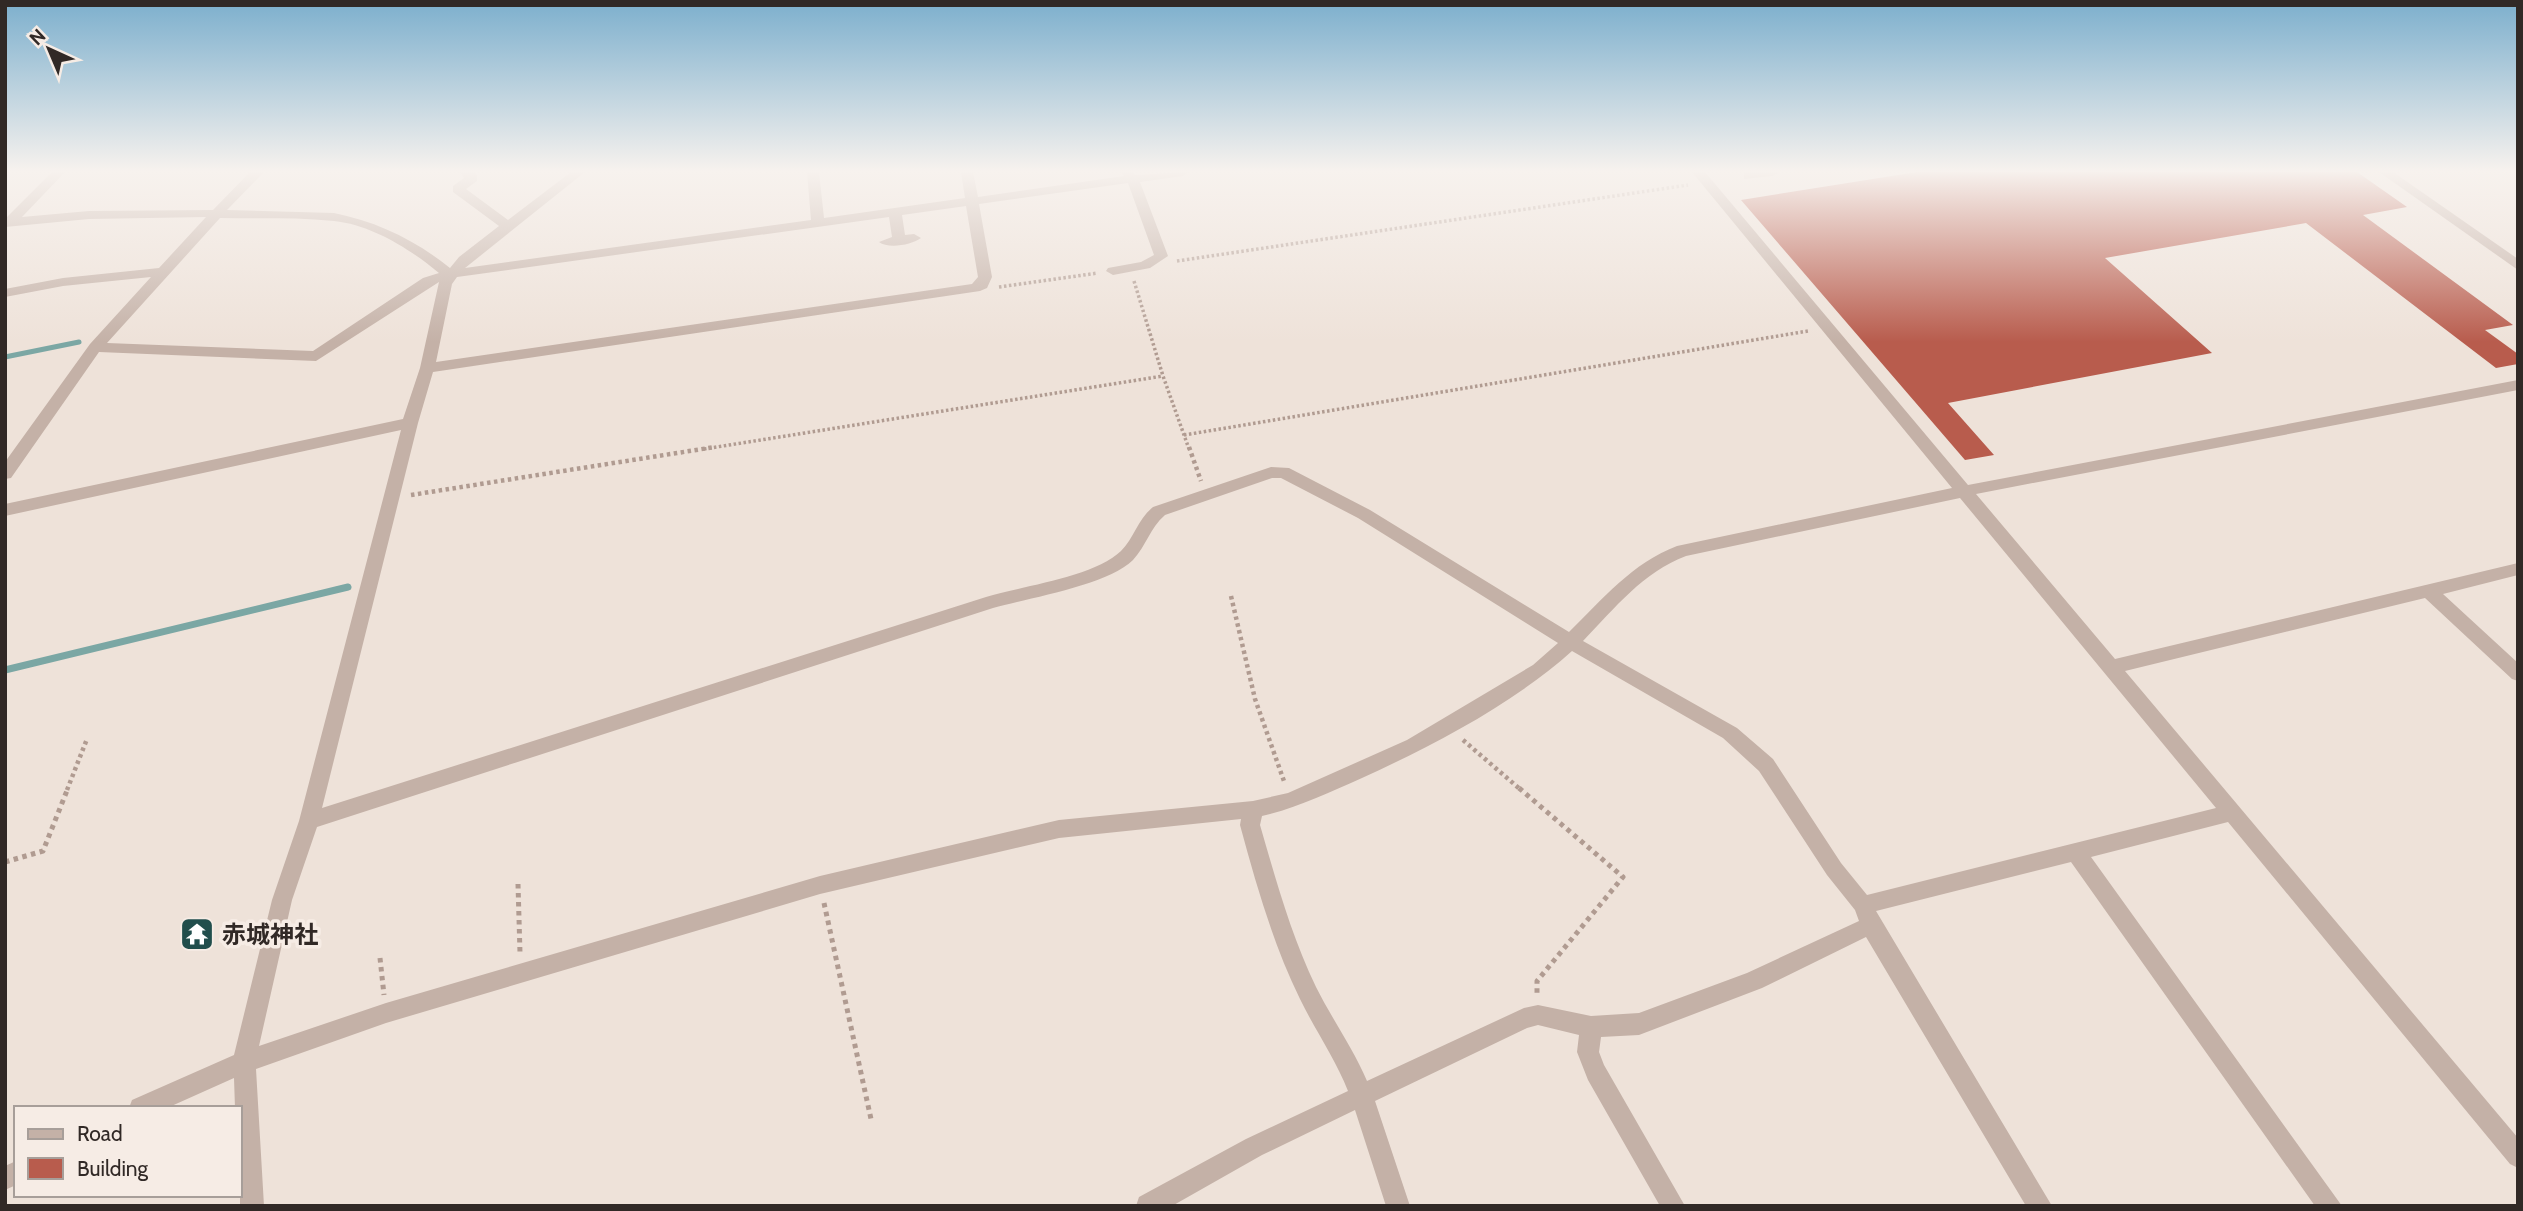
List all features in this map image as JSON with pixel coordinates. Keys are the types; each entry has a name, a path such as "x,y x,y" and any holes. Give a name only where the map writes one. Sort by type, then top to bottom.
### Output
{"street":[{"path":"5,474 95,347 204,229"},
{"path":"369,229 425,254 450,274"},
{"path":"251,1206 244,1062 282,900 309,821 410,423 427,368 445,283 450,274 506,229"},
{"path":"95,347 316,356 428,281 450,274 778,229"},
{"path":"898,229 900,240"},
{"path":"427,368 965,290 982,285 985,277 977,229"},
{"path":"1113,271 1158,260 1161,256 1151,229"},
{"path":"1745,229 2518,1156"},
{"path":"2465,229 2518,266"},
{"path":"5,293 74,281 164,272"},
{"path":"145,1106 244,1062 386,1013 820,885 1059,829 1252,809 1291,801 1414,746 1538,670 1571,642 1636,576 1660,558 1683,550 1964,491 2518,384"},
{"path":"5,510 410,423"},
{"path":"309,821 979,606 1091,573 1119,562 1127,555 1141,530 1159,511 1271,473 1283,472 1364,514 1571,642 1730,733 1751,749 1766,765 1867,916 2040,1206"},
{"path":"2110,667 2518,569"},
{"path":"2428,590 2518,674"},
{"path":"1252,809 1250,825 1273,907 1308,993 1348,1063 1398,1206"},
{"path":"1148,1206 1254,1147 1524,1018 1538,1014 1591,1027 1639,1024 1754,981 1844,936 1867,916 2077,854 2232,813"},
{"path":"2077,854 2330,1206"},
{"path":"1591,1027 1588,1052 1596,1072 1673,1206"}],"path":[{"path":"1158,260 1169,262 1380,229"},
{"path":"1130,268 1163,376 1198,474 1209,494"},
{"path":"982,285 1001,287 1113,271"},
{"path":"1184,435 1828,328"},
{"path":"393,498 1163,376"},
{"path":"1231,596 1255,699 1291,801"},
{"path":"1446,726 1623,877 1536,981 1538,1014"},
{"path":"5,862 43,852 87,739"},
{"path":"518,884 521,975"},
{"path":"820,885 872,1119"},
{"path":"380,958 386,1013"}],"building":[{"path":"1766,229 2274,229 2105,258 2212,353 1948,403 1994,455 1965,460"},
{"path":"2313,229 2381,229 2513,325 2485,330 2518,354 2518,364 2496,368"}],"waterway":[{"path":"5,357 79,342"},
{"path":"5,670 348,587"}],"place":[{"name":"赤城神社","path":"197,934"}]}
